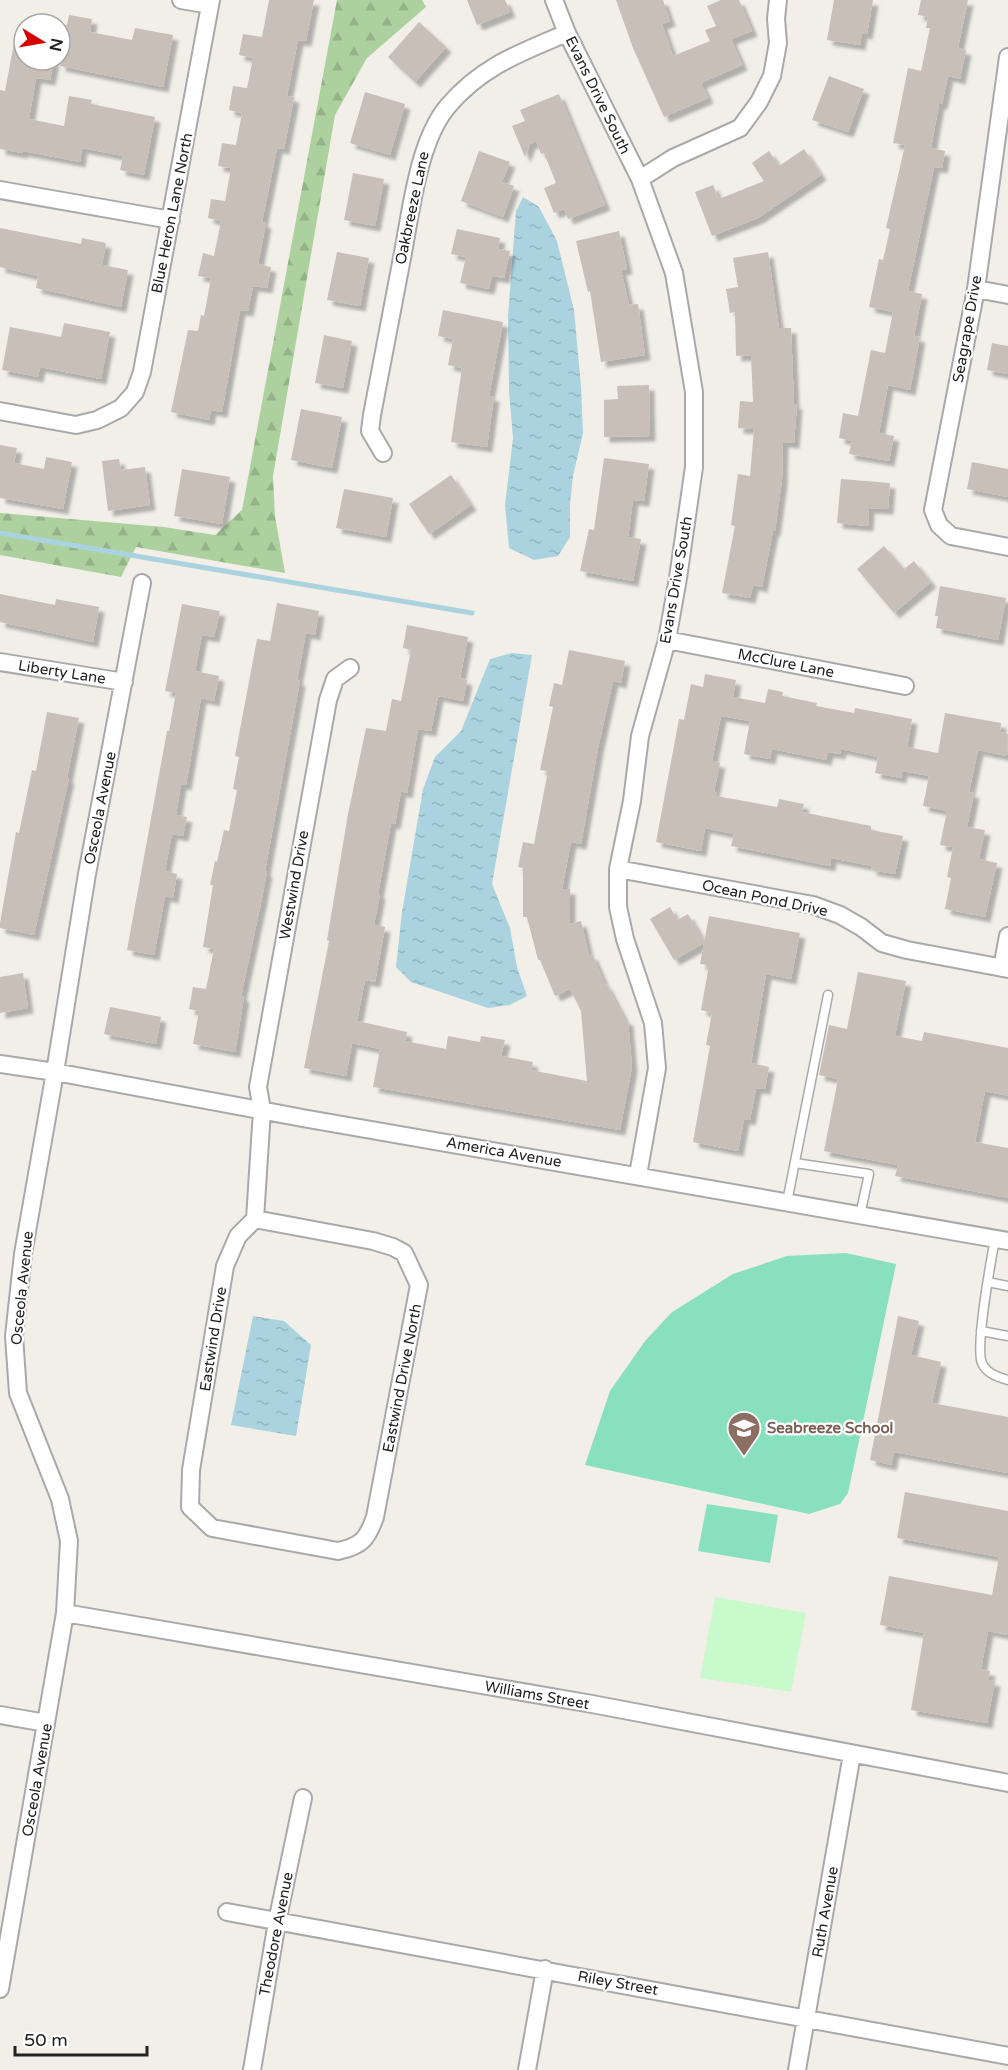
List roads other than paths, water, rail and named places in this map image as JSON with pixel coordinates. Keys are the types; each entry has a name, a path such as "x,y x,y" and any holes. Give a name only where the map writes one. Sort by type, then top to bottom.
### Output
{"street":[{"path":"181,0 211,3"},
{"name":"Evans Drive South","path":"554,0 567,33 640,179 674,273 694,392 694,467 678,578 667,640 640,736 632,801 618,869 618,907 624,939 653,1023 657,1068 638,1175"},
{"path":"640,179 673,158 740,128 759,102 772,76 778,43 776,19 778,0"},
{"name":"Blue Heron Lane North","path":"0,411 76,425 97,420 121,408 135,392 142,372 211,3"},
{"name":"Oakbreeze Lane","path":"383,453 370,431 372,415 426,142 447,106 485,71 567,33"},
{"name":"Seagrape Drive","path":"1008,57 976,289 933,510 939,525 951,536 1008,547"},
{"path":"0,190 171,220"},
{"path":"976,289 1008,295"},
{"name":"Osceola Avenue","path":"0,1989 3,1952 65,1613 69,1541 60,1499 18,1393 14,1336 23,1254 87,874 142,583"},
{"name":"McClure Lane","path":"667,640 905,686"},
{"name":"Liberty Lane","path":"0,662 124,681"},
{"name":"Westwind Drive","path":"262,1110 258,1087 328,700 335,679 350,668"},
{"name":"Ocean Pond Drive","path":"618,869 813,905 840,915 861,927 882,944 1005,969"},
{"path":"1005,969 1008,936"},
{"name":"America Avenue","path":"0,1064 1001,1240"},
{"path":"255,1219 262,1110"},
{"name":"Eastwind Drive North","path":"252,1536 338,1551 354,1548 369,1535 386,1461 419,1285 404,1253 393,1247 373,1241 255,1219"},
{"name":"Eastwind Drive","path":"252,1536 212,1528 190,1507 191,1470 225,1266 238,1236 255,1219"},
{"name":"Williams Street","path":"65,1613 592,1704 1008,1783"},
{"path":"0,1715 46,1724"},
{"name":"Ruth Avenue","path":"797,2070 852,1754"},
{"name":"Theodore Avenue","path":"252,2070 277,1922 303,1798"},
{"name":"Riley Street","path":"226,1912 1008,2056"},
{"path":"527,2070 545,1970"}],"lane":[{"path":"787,1202 828,995"},
{"path":"795,1163 868,1174 860,1215"},
{"path":"1001,1240 988,1282 981,1331 981,1362 991,1374 1008,1380"},
{"path":"988,1282 1008,1284"},
{"path":"981,1331 1008,1336"}],"water":[{"path":"523,197 539,207 557,241 574,310 583,433 573,476 570,537 558,556 534,560 509,548 505,505 513,438 509,391 508,316 516,211"},
{"path":"512,653 532,655 492,884 510,928 517,967 527,996 510,1005 488,1008 411,982 396,967 402,912 423,789 435,757 461,731 490,659"},
{"path":"253,1316 284,1321 311,1345 296,1436 231,1425"}],"waterway":[{"path":"0,533 472,613"}],"place":[{"name":"Seabreeze School","path":"744,1457"}]}
